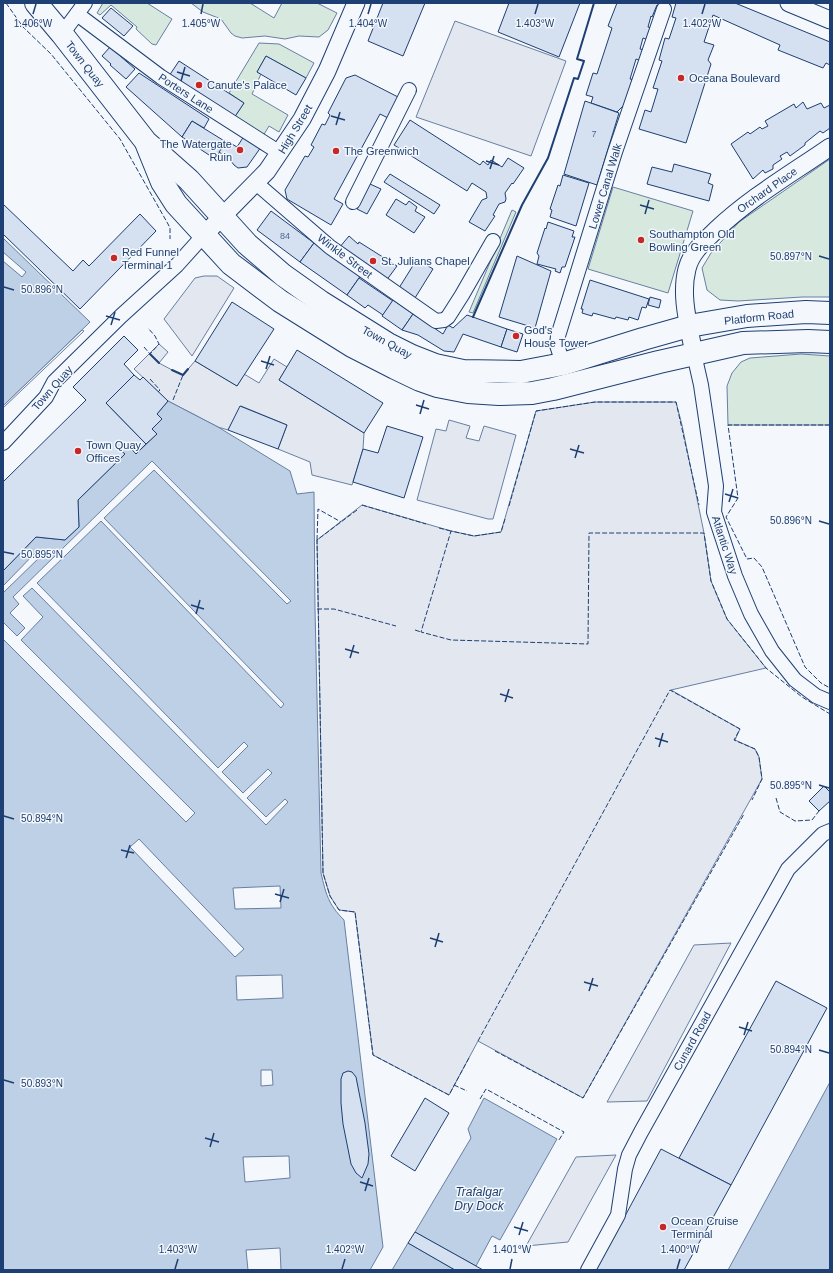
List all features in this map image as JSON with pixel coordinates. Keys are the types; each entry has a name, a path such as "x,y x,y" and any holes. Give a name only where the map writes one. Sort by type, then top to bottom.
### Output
{"main road":[{"name":"Town Quay","path":"38,4 146,142 179,170 247,244 283,275 321,302 388,344 412,356 435,365 463,371 521,372 563,364 689,326"},
{"name":"Town Quay","path":"146,142 162,182 176,204 231,264 280,301 352,346 420,380 437,386 468,392 499,394 532,393 553,390 694,354"},
{"name":"Platform Road","path":"689,326 747,316 806,312 830,314"},
{"path":"694,354 742,343 808,341 830,342"}],"street":[{"name":"High Street","path":"204,234 256,183 280,153 306,112 327,71 356,3"},
{"path":"789,3 830,20"},
{"name":"Porters Lane","path":"81,8 161,77 280,153"},
{"path":"62,34 81,8"},
{"name":"Lower Canal Walk","path":"563,364 557,344 558,336 615,152 664,9"},
{"path":"352,202 409,90"},
{"name":"Orchard Place","path":"694,354 685,293 687,268 692,256 701,244 732,215 780,180 830,147"},
{"name":"Winkle Street","path":"256,183 330,247 432,319 440,321 448,317 452,311 493,240"},
{"name":"Town Quay","path":"3,442 46,397 54,382 121,316 177,265 204,234"},
{"name":"Atlantic Way","path":"694,354 701,385 716,486 714,512 735,576 751,614 772,651 795,680 816,696 830,702"},
{"name":"Cunard Road","path":"588,1270 618,1215 625,1169 629,1155 641,1132 788,869 823,834 830,831"}],"shaded area":[{"path":"103,3 147,3 172,19 156,45 152,44 136,29 137,27 111,5 100,15 97,13"},
{"path":"191,3 250,3 274,18 282,3 317,3 337,13 328,30 319,37 299,36 285,39 265,36 242,38 231,33 221,19 203,12"},
{"path":"455,21 566,61 531,156 416,117"},
{"path":"259,43 279,44 314,63 306,78 266,56 257,72 261,74 252,94 288,115 279,132 269,126 263,136 234,118 244,103 229,93"},
{"path":"830,159 830,297 802,297 738,301 720,300 707,290 702,268 711,253 739,222"},
{"name":"Southampton Old Bowling Green","path":"613,187 693,211 668,293 588,269"},
{"path":"512,210 516,212 473,313 469,312"},
{"path":"217,276 234,288 192,356 164,319 195,278"},
{"path":"159,344 168,352 159,363 172,370 183,375 195,361 237,386 244,374 259,383 274,359 287,367 279,380 364,433 363,449 352,485 312,475 310,462 278,449 287,425 241,406 228,430 218,427 168,401 134,369"},
{"path":"801,354 830,356 830,425 728,425 727,386 732,373 741,362 750,358"},
{"path":"595,402 676,402 704,533 711,581 727,619 766,668 671,690 740,729 735,740 755,749 759,757 762,779 583,1098 478,1041 449,1095 373,1055 355,912 339,910 330,896 323,873 317,540 362,505 451,531 474,536 501,532 536,411"},
{"path":"449,420 470,426 466,438 479,441 484,426 516,435 493,519 488,519 417,500 436,429 446,431"},
{"path":"731,943 647,1101 607,1102 694,945"},
{"path":"616,1155 568,1242 526,1246 576,1157"}],"water":[{"path":"3,238 90,322 3,406"},
{"path":"168,401 218,427 290,471 297,494 314,492 321,873 328,898 334,909 344,920 383,1247 370,1270 3,1270 3,571 36,537 65,540 79,527 78,500 124,455 119,449 126,443 137,453 157,434 152,429 157,414"},
{"path":"830,1082 830,1270 728,1270"},
{"name":"Trafalgar Dry Dock","path":"484,1098 557,1139 500,1240 492,1236 476,1266 415,1232 471,1138 468,1129"},
{"path":"408,1243 455,1270 392,1270"}],"pier":[{"path":"3,252 26,272 22,277 3,261"},
{"path":"82,330 84,331 3,408 3,406"},
{"path":"152,461 291,601 287,604 154,470 104,518 284,704 281,708 101,521 37,583 218,768 244,742 248,746 222,772 243,793 268,769 272,773 247,798 266,817 285,799 288,802 266,825 32,588 23,596 43,617 21,640 195,813 186,822 3,639 3,622 17,636 25,628 10,613 19,604 13,597"},
{"path":"38,550 43,554 3,593 3,586"},
{"path":"139,839 244,949 235,957 130,847"},
{"path":"280,886 281,908 235,909 233,888"},
{"path":"282,975 283,998 237,1000 236,976"},
{"path":"261,1070 272,1070 273,1085 261,1086"},
{"path":"289,1156 290,1178 245,1182 243,1157"},
{"path":"280,1248 281,1270 248,1270 246,1250"}],"building":[{"path":"383,3 425,3 403,56 368,41"},
{"path":"509,3 580,3 559,57 498,32"},
{"path":"617,3 660,3 659,6 657,5 652,17 651,16 648,27 652,28 648,40 643,38 640,49 645,50 641,61 636,59 630,79 635,80 626,103 617,112 591,103 593,97 586,95 593,73 597,74 612,28 608,26"},
{"name":"Oceana Boulevard","path":"676,3 735,3 830,42 830,65 826,63 823,68 778,50 780,45 713,15 704,42 714,45 708,60 711,64 686,143 639,129 645,110 651,112 658,89 653,88 662,61 659,60 665,38 669,39 676,18 672,17"},
{"path":"111,8 133,26 124,36 102,18"},
{"path":"110,47 135,69 126,79 102,56"},
{"path":"266,56 306,78 296,95 257,72"},
{"name":"Canute's Palace","path":"179,61 244,103 234,118 169,76"},
{"path":"139,73 209,119 204,128 192,121 182,137 126,87"},
{"name":"The Greenwich","path":"355,75 400,98 388,118 380,114 334,199 343,204 331,225 287,199 285,190 305,156 308,157 314,147 311,145 322,124 325,125 330,115 328,113 346,78"},
{"path":"585,101 619,113 597,185 564,174"},
{"name":"Oceana Boulevard","path":"803,102 807,109 821,103 824,108 830,105 830,128 823,133 820,131 790,156 787,152 780,156 782,159 773,165 773,169 765,173 763,170 753,179 731,144 748,132 750,134 760,127 762,129 768,126 765,121 794,104 796,108"},
{"path":"410,120 480,165 483,161 488,165 491,160 502,167 508,158 524,168 505,193 505,202 499,204 493,215 495,216 485,231 469,222 482,200 487,198 486,192 472,183 467,191 394,145"},
{"path":"192,121 226,142 215,159 182,137"},
{"name":"The Watergate Ruin","path":"244,136 261,147 247,167 238,168 231,161 231,156 229,159 219,152 227,141 237,147"},
{"path":"674,164 711,174 708,183 713,185 709,201 647,184 652,167 672,172"},
{"path":"390,174 440,205 434,214 384,182"},
{"path":"563,175 589,183 576,226 550,217 552,210 550,209"},
{"path":"370,184 381,189 367,214 357,209"},
{"path":"396,199 406,205 409,201 417,207 415,211 425,217 414,233 386,215"},
{"name":"Red Funnel Terminal 1","path":"3,204 73,271 83,260 89,266 140,214 156,231 80,309 3,234"},
{"path":"271,211 314,243 300,262 257,230"},
{"path":"548,222 574,231 572,237 575,237 565,267 562,267 560,273 555,271 556,269 537,264 539,256 537,253"},
{"name":"St. Julians Chapel","path":"349,236 358,244 359,242 397,266 386,281 339,248"},
{"path":"314,243 361,275 347,295 300,262"},
{"path":"517,256 551,271 535,328 499,317"},
{"path":"417,259 433,269 415,298 399,288"},
{"path":"359,278 393,301 383,315 368,305 365,308 347,295"},
{"path":"590,280 649,299 646,308 642,307 638,320 629,317 628,320 616,317 615,319 593,313 592,316 582,313 583,309 581,309"},
{"path":"650,297 661,300 659,308 648,305"},
{"path":"393,300 413,314 402,330 382,316"},
{"path":"232,302 274,329 237,386 195,361"},
{"path":"413,314 443,334 448,325 453,328 467,315 507,329 501,347 463,334 454,352 444,351 418,335 402,330"},
{"name":"God's House Tower","path":"507,329 523,334 517,352 501,347"},
{"name":"Town Quay Offices","path":"124,336 138,350 124,364 134,375 106,403 146,444 136,454 126,443 119,449 125,454 78,500 79,527 65,540 36,537 3,571 3,482 86,400 73,387"},
{"path":"297,350 383,403 364,433 279,380"},
{"path":"134,375 140,380 143,377 168,401 157,414 162,419 152,429 157,434 146,444 106,403"},
{"path":"240,406 287,425 278,449 228,430"},
{"path":"387,426 423,437 404,498 353,482 363,449 378,453"},
{"path":"824,786 830,792 830,801 819,811 809,801"},
{"path":"776,981 827,1008 731,1185 679,1158"},
{"path":"348,1071 352,1072 356,1077 365,1123 369,1154 368,1164 362,1178 356,1173 351,1164 343,1124 341,1079 343,1073"},
{"path":"425,1098 449,1113 415,1171 391,1156"},
{"name":"Ocean Cruise Terminal","path":"661,1149 731,1185 684,1270 596,1270"},
{"path":"415,1232 483,1270 455,1270 408,1243"}],"fence":[{"path":"6,3 23,27 51,54 120,139 168,224 170,228 170,239"},
{"path":"144,347 150,354 159,344 155,336 148,328"},
{"path":"173,400 183,375"},
{"path":"150,379 160,390 158,392"},
{"path":"509,506 536,411 595,402 676,402 699,505"},
{"path":"830,425 728,425 738,498 726,517 747,559 754,558 762,567 805,667 821,683 830,688"},
{"path":"362,505 426,524"},
{"path":"317,540 318,509 341,522"},
{"path":"357,510 317,540 323,873 330,896 339,910 355,912 373,1055 449,1095 470,1056"},
{"path":"505,519 501,532 474,536 451,531 421,632 451,640 588,644 589,533 704,533 711,581 727,619 766,668 802,697 830,714"},
{"path":"439,528 451,531"},
{"path":"317,609 334,609 396,626"},
{"path":"415,630 421,632"},
{"path":"478,1041 670,690 740,729 734,740 755,749 759,757 762,779 752,800"},
{"path":"776,798 780,812 795,821 812,820 819,811"},
{"path":"495,1051 583,1098 744,814"},
{"path":"454,1085 467,1091"},
{"path":"480,1099 486,1089 564,1132 559,1140"}],"wall":[{"path":"473,317 522,205 548,158 574,78 578,79 584,61 577,59 594,3"},
{"path":"150,354 159,363"},
{"path":"172,370 183,375 188,369"}],"place":[{"name":"Oceana Boulevard","path":"681,78"},
{"name":"Canute's Palace","path":"199,85"},
{"name":"The Watergate Ruin","path":"240,150"},
{"name":"The Greenwich","path":"336,151"},
{"name":"Southampton Old Bowling Green","path":"641,240"},
{"name":"Red Funnel Terminal 1","path":"114,258"},
{"name":"St. Julians Chapel","path":"373,261"},
{"name":"God's House Tower","path":"516,336"},
{"name":"Town Quay Offices","path":"78,451"},
{"name":"Ocean Cruise Terminal","path":"663,1227"}]}
